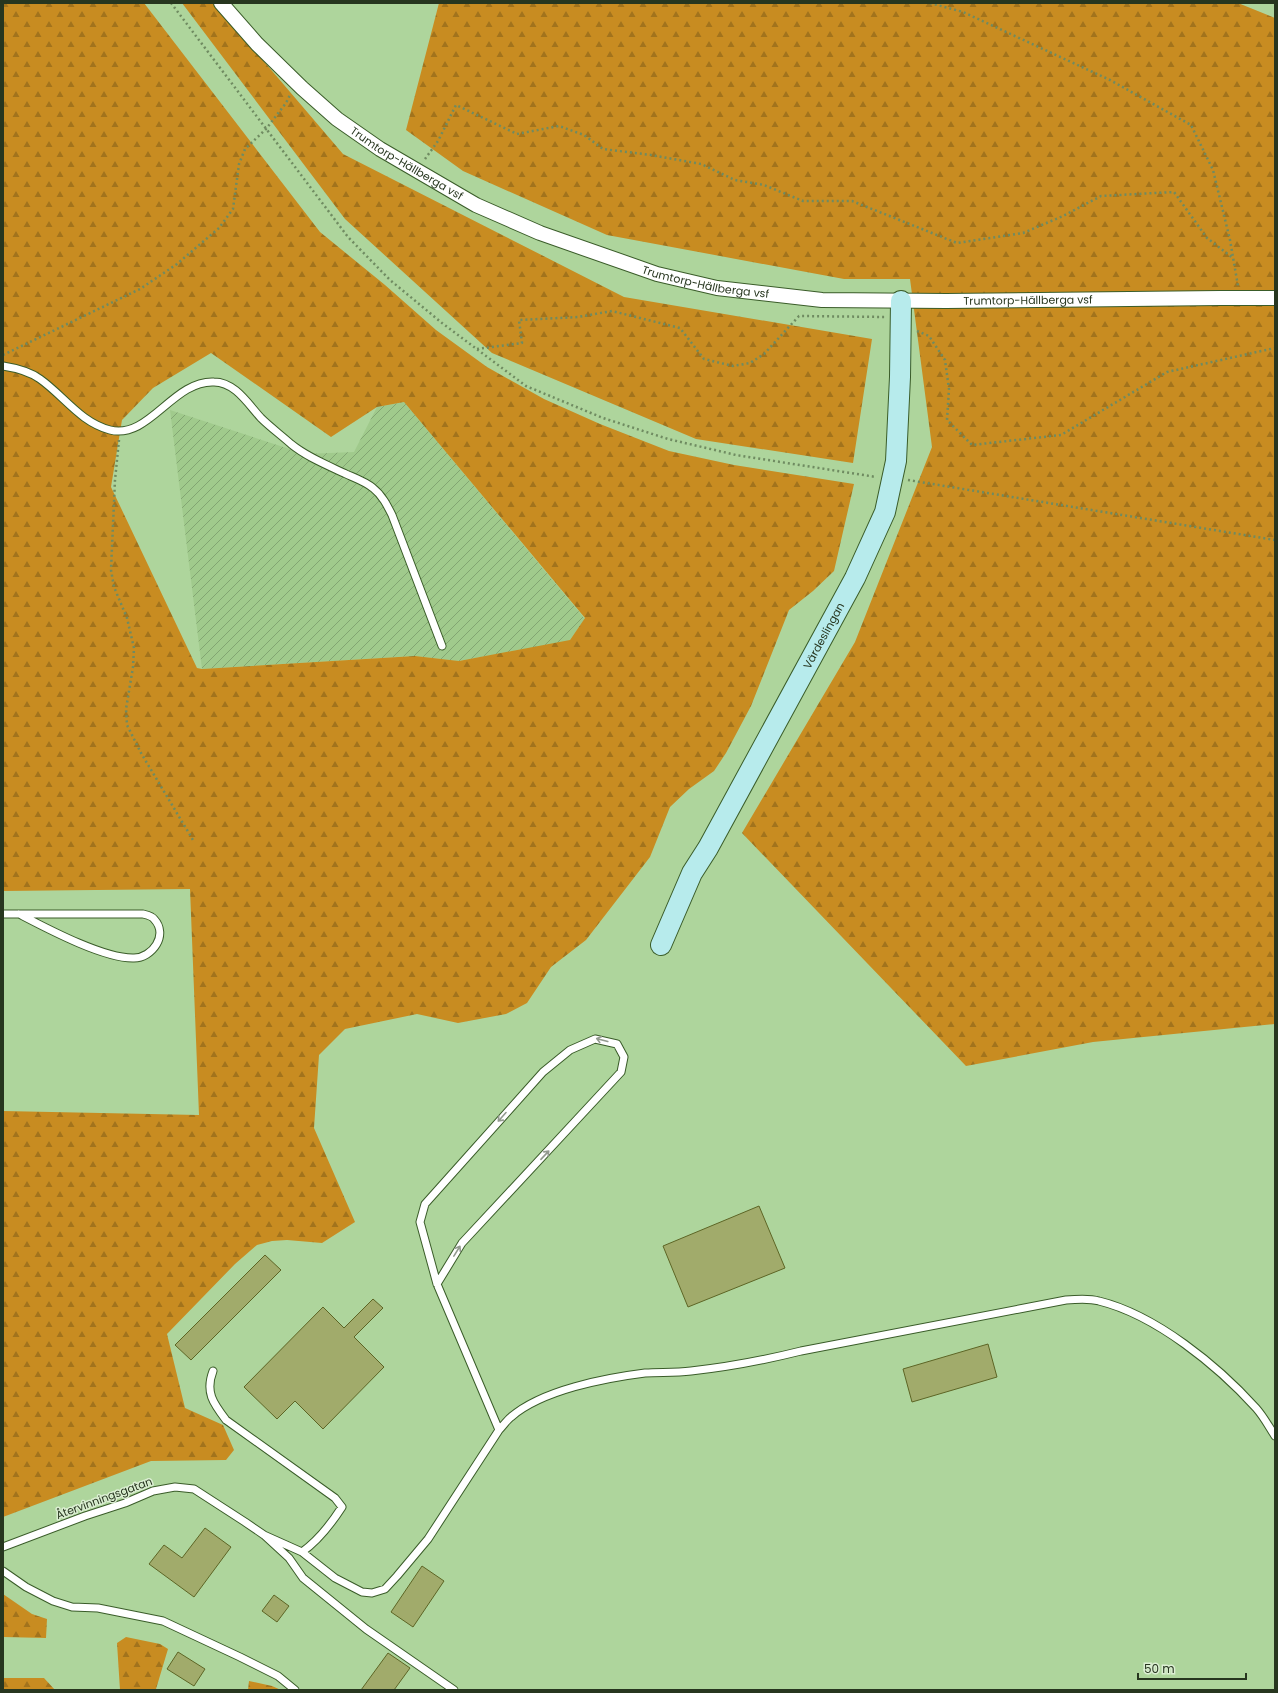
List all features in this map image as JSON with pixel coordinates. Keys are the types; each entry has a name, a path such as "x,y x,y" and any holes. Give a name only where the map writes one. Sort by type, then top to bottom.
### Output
{"street":[{"name":"Trumtorp-Hällberga vsf","path":"220,3 257,44 302,88 337,119 416,170 476,205 540,233 657,274 717,288 822,300 901,301 1275,298"},
{"name":"Värdeslingan","path":"661,945 692,873 708,848 855,578 885,512 896,461 900,377 901,301"}],"lane":[{"path":"3,366 24,370 40,378 72,408 91,423 111,430 120,431 145,423 174,397 187,388 214,382 226,385 244,398 261,418 306,455 373,488 384,500 392,515 442,646"},
{"path":"3,914 19,914 143,914 153,918 159,927 160,937 156,946 147,955 135,958 120,957 59,934 19,914"},
{"path":"437,1284 462,1244 621,1072 624,1057 617,1044 595,1039 570,1050 543,1072 425,1204 420,1222 437,1284 499,1430"},
{"path":"264,1535 302,1552 335,1578 362,1592 372,1593 385,1589 397,1576 428,1539 499,1430 511,1416 533,1402 584,1383 646,1373 682,1372 741,1364 1066,1300 1081,1299 1098,1301 1116,1306 1137,1315 1192,1349 1224,1375 1258,1410 1275,1436"},
{"path":"213,1371 209,1382 210,1393 215,1405 226,1420 335,1498 342,1507 333,1522 311,1545 302,1552"},
{"name":"Återvinningsgatan","path":"3,1548 85,1516 125,1504 153,1491 175,1488 194,1489 264,1535 290,1558 303,1578 366,1629 454,1690"},
{"path":"3,1570 26,1587 54,1601 72,1607 98,1608 163,1621 278,1676 295,1690"}],"path":[{"path":"171,3 348,237 390,280 442,323 526,386"},
{"path":"930,3 963,12 1110,80 1191,125 1213,170 1233,258 1240,298"},
{"path":"3,354 140,289 178,264 219,228 233,209 239,164 245,149 266,129 286,103 291,93 302,88"},
{"path":"416,170 438,141 456,105 517,134 559,126 584,134 604,149 701,164 735,180 764,185 803,201 852,201 957,243 1023,233 1063,216 1101,196 1174,192 1207,238 1233,258"},
{"path":"476,349 522,343 519,320 578,317 612,311 680,328 704,359 733,366 750,363 764,354 799,316 885,316 929,336 945,360 949,389 947,420 972,445 1061,434 1167,372 1275,348"},
{"path":"120,431 115,480 111,570 114,587 128,618 134,648 133,667 126,709 128,725 141,753 193,840"}],"shaded area":[{"path":"404,402 585,619 569,641 459,661 415,656 202,669 170,410 305,454 354,452 377,407"}],"green space":[{"path":"3,3 144,3 320,232 385,285 436,330 487,367 544,399 600,424 669,451 734,465 854,484 834,571 813,591 789,610 751,706 726,753 714,771 689,789 670,807 650,857 586,940 551,967 527,1003 506,1014 458,1023 417,1014 345,1029 319,1055 314,1128 355,1222 322,1243 287,1240 272,1241 257,1245 235,1264 167,1334 185,1408 223,1425 234,1450 226,1460 151,1461 3,1517 3,1111 199,1115 190,889 3,891","holes":["211,353 331,437 377,407 404,402 585,618 570,640 459,661 415,656 202,669 197,668 111,487 122,420 153,388"]},
{"path":"182,3 214,3 343,154 624,297 872,339 853,463 696,439 492,353 345,219"},
{"path":"439,3 1238,3 1275,18 1275,1024 1093,1042 966,1066 742,833 855,642 932,447 910,279 844,279 607,235 463,171 406,130"},
{"path":"3,1594 32,1614 47,1619 46,1638 3,1637"},
{"path":"126,1637 160,1644 168,1649 156,1689 157,1690 120,1690 117,1643"},
{"path":"3,1678 44,1678 55,1690 3,1690"},
{"path":"249,1681 272,1686 281,1690 248,1690"}],"building":[{"path":"759,1206 785,1268 688,1307 663,1246"},
{"path":"265,1255 281,1270 191,1360 175,1345"},
{"path":"373,1299 383,1308 354,1337 384,1367 323,1429 295,1401 277,1419 244,1387 323,1307 344,1328"},
{"path":"988,1344 997,1377 912,1402 903,1369"},
{"path":"205,1528 231,1547 194,1597 149,1564 164,1545 182,1558"},
{"path":"422,1566 444,1581 413,1627 391,1612"},
{"path":"274,1595 289,1606 277,1622 262,1611"},
{"path":"178,1652 205,1669 194,1686 167,1669"},
{"path":"388,1653 410,1668 394,1690 361,1690"}]}
